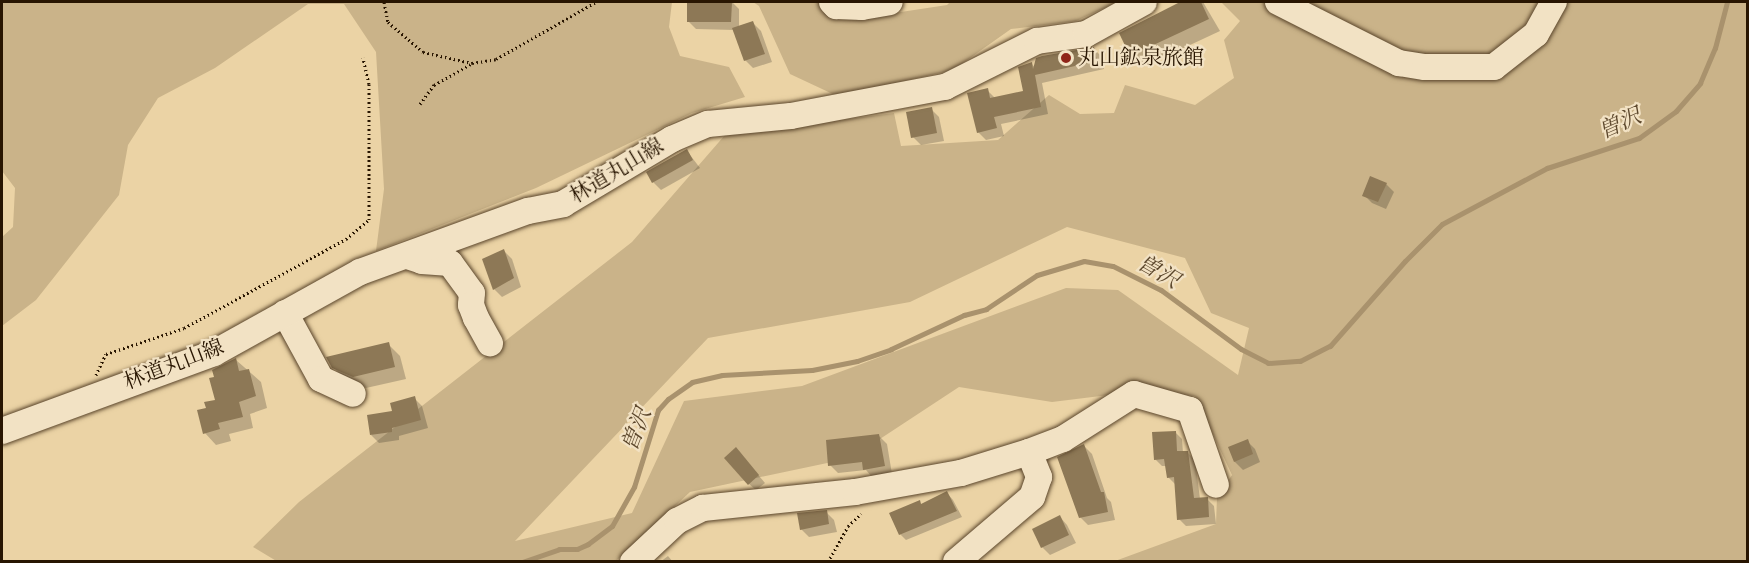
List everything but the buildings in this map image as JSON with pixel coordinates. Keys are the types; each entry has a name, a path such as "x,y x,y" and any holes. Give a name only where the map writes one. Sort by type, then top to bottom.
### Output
{"street":[{"path":"832,2 836,6 862,7 890,2"},
{"name":"林道丸山線","path":"2,431 214,353 360,272 528,211 563,204 651,150 708,124 791,116 945,87 1037,41 1086,34 1144,2"},
{"path":"1278,2 1399,63 1425,67 1494,67 1536,34 1554,2"},
{"path":"406,256 422,261 450,263 472,293 471,305 490,344"},
{"path":"285,313 321,379 353,394"},
{"path":"633,561 677,521 703,508 887,487 961,473 1063,439 1134,394 1190,410 1215,485"},
{"path":"956,561 1032,497 1039,477 1029,452"}],"path":[{"path":"384,2 388,22 423,52 472,63"},
{"path":"420,104 434,85 472,63 496,59 596,2"},
{"path":"95,382 96,372 106,354 184,328 346,239 369,220 369,84 363,58"},
{"path":"828,561 848,526 874,506 887,487"}],"shaded area":[{"path":"2,2 672,2 669,27 680,56 729,67 745,97 692,113 536,188 376,251 384,189 376,52 344,4 308,4 215,68 158,98 128,145 119,195 36,300 2,326 2,237 13,227 15,188 2,171"},
{"path":"753,2 821,2 855,19 947,5 950,2 1117,2 1076,21 1011,29 953,70 837,96 790,74 759,6"},
{"path":"1221,2 1747,2 1747,561 1115,561 1216,524 1217,497 1232,475 1195,396 1141,391 1052,402 959,387 851,458 690,492 616,561 278,562 253,547 299,502 632,242 725,135 894,113 901,146 998,140 1049,95 1080,114 1114,113 1125,85 1195,105 1234,78 1224,40 1240,21","holes":["1067,227 1185,258 1211,313 1249,328 1238,375 1118,290 1066,288 802,386 684,401 632,513 515,541 708,338 910,302"]}],"waterway":[{"name":"曽沢","path":"522,562 559,549 577,549 588,544 612,526 634,487 658,410 668,399 692,382 722,375 812,370 857,361 891,349 964,315 986,309 1037,275 1084,261 1113,266 1161,290 1241,349 1268,363 1300,361 1330,346 1405,261 1442,224 1547,168 1639,138 1676,111 1700,83 1715,48 1727,2"}],"place":[{"name":"丸山鉱泉旅館","path":"1066,58"}]}
